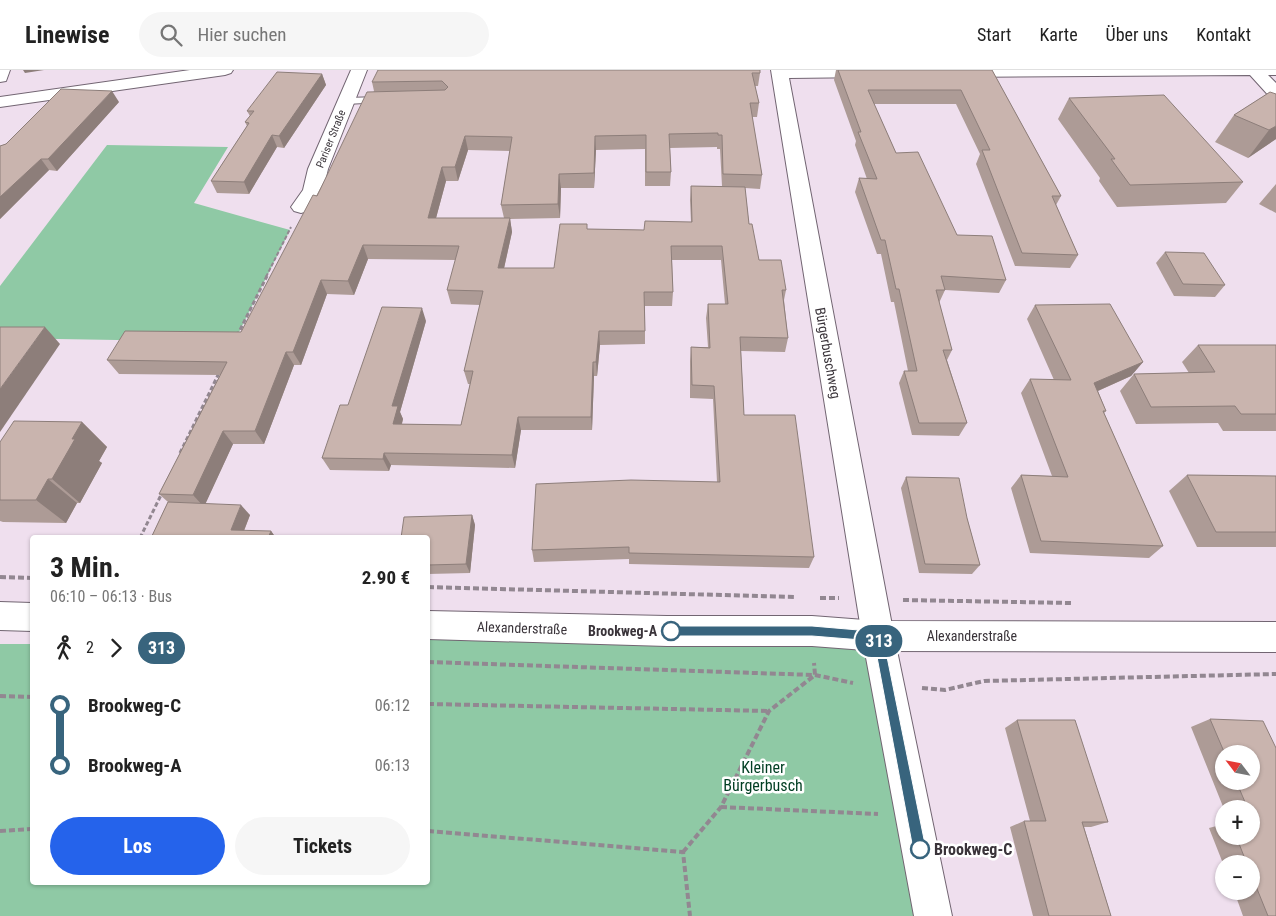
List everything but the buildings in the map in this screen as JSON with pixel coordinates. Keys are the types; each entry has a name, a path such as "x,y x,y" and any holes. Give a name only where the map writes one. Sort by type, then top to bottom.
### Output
{"street":[{"path":"0,77 2,70"},
{"path":"0,102 225,70"},
{"name":"Pariser Straße","path":"301,207 313,190 318,168 360,70"},
{"path":"1254,70 1276,93"},
{"path":"935,72 1276,70"},
{"path":"779,71 887,72"},
{"name":"Bürgerbuschweg","path":"779,71 792,136 803,218 878,636 933,916"},
{"path":"40,114 60,94"},
{"path":"0,616 30,616"},
{"name":"Alexanderstraße","path":"430,626 659,631 812,631 878,636 1276,637"}],"lane":[{"path":"346,101 388,100"}],"path":[{"path":"234,342 301,207"},
{"path":"176,461 222,367"},
{"path":"141,535 164,487"},
{"path":"0,577 30,578"},
{"path":"430,587 796,597"},
{"path":"816,598 872,599"},
{"path":"430,662 816,675 856,683 945,690 984,681 1276,674"},
{"path":"690,916 683,852 721,807 769,711 816,675"},
{"path":"0,696 30,697"},
{"path":"430,704 769,711"},
{"path":"721,807 912,815"},
{"path":"0,830 30,829"},
{"path":"430,831 683,852"}],"green space":[{"path":"107,145 228,147 194,203 290,230 234,342 0,338 0,286"},
{"name":"Kleiner Bürgerbusch","path":"878,636 933,916 0,916 0,644 30,644 30,885 430,885 430,640"}],"bus line":[{"name":"313","path":"671,631 812,631 878,636 920,849"}],"place":[{"name":"Brookweg-A","path":"671,631"},
{"name":"Brookweg-C","path":"920,849"}]}
